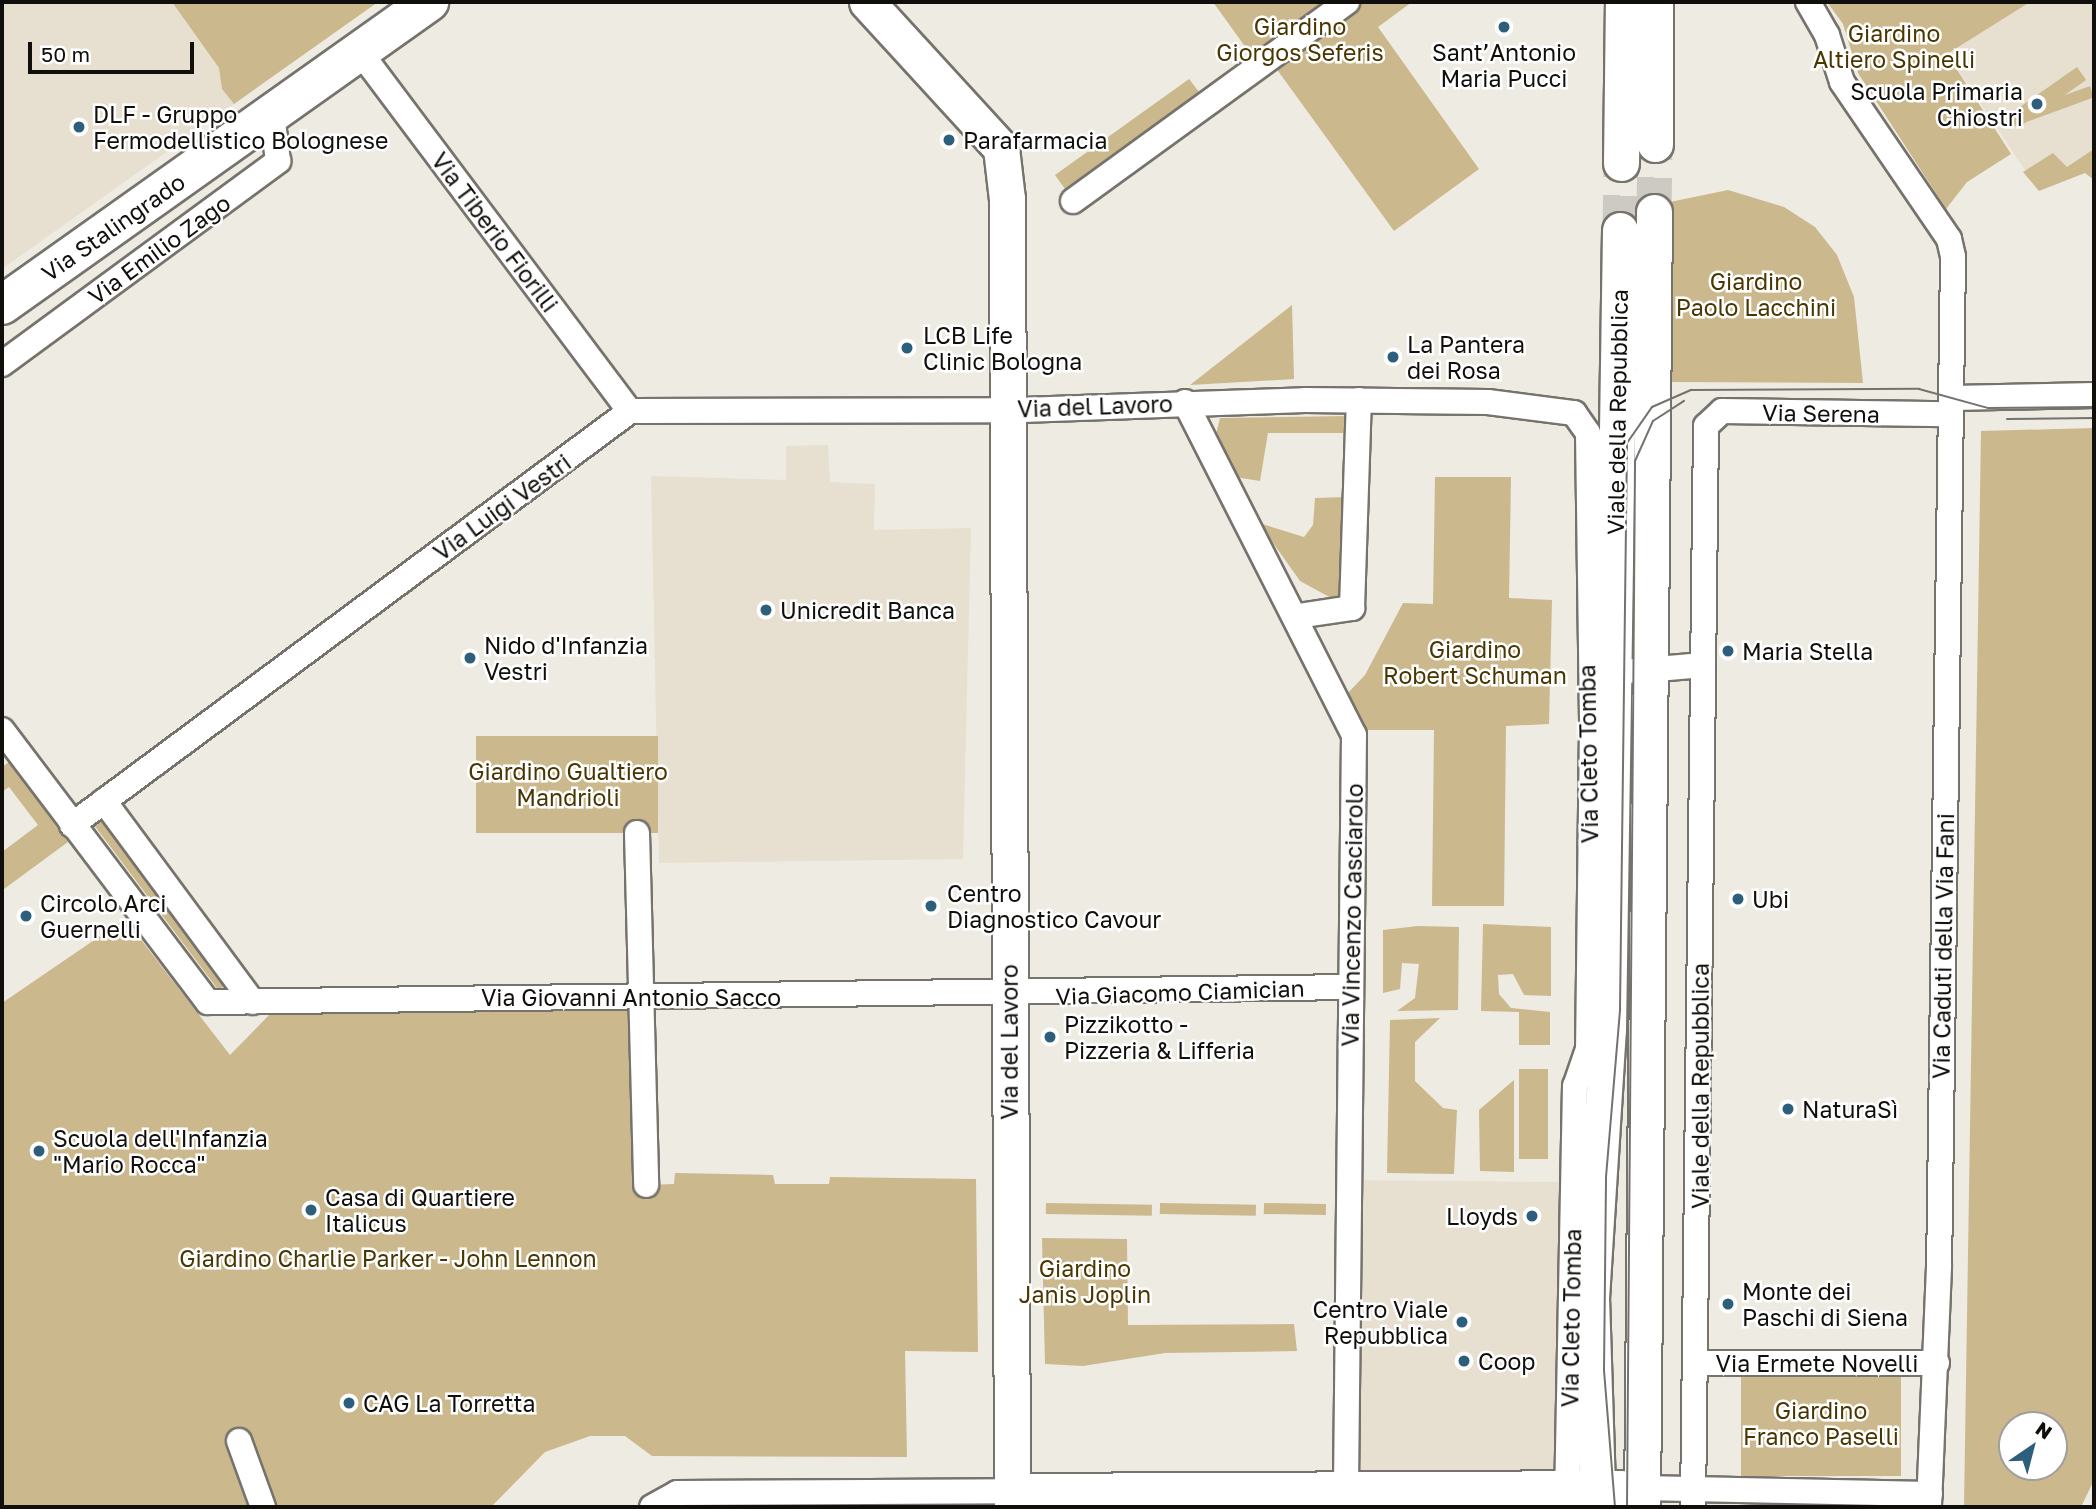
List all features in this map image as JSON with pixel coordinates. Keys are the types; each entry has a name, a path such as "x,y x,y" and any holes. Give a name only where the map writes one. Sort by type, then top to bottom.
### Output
{"main road":[{"name":"Via Stalingrado","path":"2,305 275,131 360,52 429,2"},
{"name":"Via del Lavoro","path":"867,2 1001,148 1007,199 1004,409 1012,1499"},
{"path":"1621,163 1623,2"},
{"path":"1655,144 1656,2"},
{"name":"Viale della Repubblica","path":"1642,1498 1654,212"},
{"name":"Viale della Repubblica","path":"1589,1494 1591,1298 1608,1020 1599,670 1620,230 1652,298"},
{"path":"1012,1499 1346,1489 1589,1494 1642,1498"}],"street":[{"path":"1073,201 1347,2"},
{"name":"Via Caduti della Via Fani","path":"1808,2 1827,34 1842,82 1949,239 1950,406 1937,1363 1930,1501"},
{"name":"Via Tiberio Fiorilli","path":"360,52 630,411"},
{"name":"Via Emilio Zago","path":"2,364 278,161 275,131"},
{"name":"Via Serena","path":"1706,432 1710,418 1722,411 1950,406 2094,395"},
{"path":"1298,616 1352,608 1359,400"},
{"name":"Via Cleto Tomba","path":"1185,402 1359,400 1550,407 1582,420 1588,433 1599,670"},
{"name":"Via del Lavoro","path":"1004,409 1185,402"},
{"name":"Via Vincenzo Casciarolo","path":"1185,402 1298,616 1354,735 1346,1489"},
{"path":"630,411 1004,409"},
{"name":"Via Luigi Vestri","path":"72,825 630,411"},
{"name":"Viale della Repubblica","path":"1693,1499 1698,1363 1706,432"},
{"path":"1599,670 1648,671 1703,665"},
{"path":"2,730 72,825"},
{"path":"104,801 253,1002"},
{"name":"Via Giovanni Antonio Sacco","path":"72,825 208,1002 640,996 1009,996"},
{"path":"638,833 646,1185"},
{"name":"Via Giacomo Ciamician","path":"1009,996 1351,987"},
{"name":"Via Ermete Novelli","path":"1698,1363 1937,1363"},
{"path":"239,1441 263,1507"},
{"path":"652,1507 677,1493 1012,1499"},
{"path":"1642,1498 1930,1501"}],"shaded area":[{"path":"2,2 172,2 219,68 222,89 234,104 2,269"},
{"name":"Scuola Primaria Chiostri","path":"1994,2 2094,2 2094,168 2039,191 1938,40"},
{"path":"828,445 830,482 875,484 874,530 971,528 963,859 659,863 651,476 786,480 786,446"},
{"name":"Centro Viale Repubblica","path":"1342,1180 1563,1182 1561,1474 1359,1472 1339,1455"}],"green space":[{"path":"172,2 378,2 234,104 222,89 219,68"},
{"name":"Giardino Giorgos Seferis","path":"1213,2 1412,2 1378,27 1479,169 1394,231 1273,64 1211,108 1215,114 1080,210 1055,175 1189,79 1203,97 1254,59"},
{"name":"Giardino Altiero Spinelli","path":"1827,2 2030,2 1947,54 2011,154 1967,182 1946,209 1858,73 1843,24"},
{"path":"2077,67 2086,80 2017,128 2008,115"},
{"path":"2090,86 2094,97 2015,126 2011,115"},
{"path":"2094,149 2094,180 2085,173 2039,191 2023,172 2053,153 2067,167"},
{"name":"Giardino Paolo Lacchini","path":"1728,190 1784,207 1815,227 1837,255 1854,297 1863,383 1666,382 1670,202"},
{"path":"1292,305 1294,379 1190,385"},
{"path":"1348,416 1348,433 1268,433 1260,481 1235,477 1216,434 1220,418"},
{"path":"2094,428 2094,1480 2081,1507 1964,1507 1981,431"},
{"name":"Giardino Robert Schuman","path":"1435,477 1511,477 1509,598 1552,600 1549,724 1506,726 1504,906 1432,906 1434,730 1367,730 1346,695 1365,675 1403,603 1433,604"},
{"path":"1348,497 1341,596 1333,599 1300,581 1259,523 1304,537 1313,525 1315,498"},
{"name":"Giardino Gualtiero Mandrioli","path":"476,736 658,736 658,833 476,833"},
{"path":"9,762 68,842 4,889 2,852 38,825 9,787 2,792 2,767"},
{"path":"104,815 230,982 219,990 93,823"},
{"name":"Giardino Charlie Parker - John Lennon","path":"125,919 230,1055 273,1011 633,1003 646,1185 674,1184 675,1173 773,1175 775,1184 829,1184 830,1177 976,1179 978,1352 905,1351 907,1457 652,1456 625,1436 590,1436 545,1452 491,1507 2,1507 2,1003"},
{"path":"1483,924 1551,927 1551,996 1524,995 1513,974 1498,975 1499,994 1511,1008 1550,1012 1550,1045 1519,1045 1519,1012 1481,1011"},
{"path":"1418,926 1459,927 1458,1010 1397,1011 1415,998 1419,964 1402,963 1400,989 1383,993 1383,930"},
{"path":"1440,1018 1415,1042 1415,1081 1443,1108 1457,1110 1454,1174 1387,1173 1390,1020"},
{"path":"1519,1069 1548,1069 1548,1159 1519,1159"},
{"path":"1514,1080 1514,1172 1480,1171 1479,1110"},
{"path":"1046,1203 1152,1205 1152,1216 1046,1214"},
{"path":"1160,1203 1256,1205 1256,1216 1160,1214"},
{"path":"1264,1203 1326,1204 1326,1215 1264,1214"},
{"name":"Giardino Janis Joplin","path":"1042,1238 1127,1239 1128,1325 1294,1324 1297,1351 1165,1353 1083,1366 1045,1364"},
{"name":"Giardino Franco Paselli","path":"1741,1371 1901,1371 1901,1476 1741,1476"}],"tunnel":[{"path":"1654,212 1655,144"},
{"path":"1620,230 1621,163"}],"tram line":[{"path":"1615,1507 1604,1371 1606,1177 1620,1009 1627,443 1652,407 1691,390 1919,389 1988,408 2094,407"},
{"path":"1627,1507 1635,461 1653,421 1684,401"},
{"path":"2007,419 2094,418"}],"place":[{"name":"Sant’Antonio Maria Pucci","path":"1504,27"},
{"name":"Scuola Primaria Chiostri","path":"2037,104"},
{"name":"DLF - Gruppo Fermodellistico Bolognese","path":"79,127"},
{"name":"Parafarmacia","path":"949,140"},
{"name":"LCB Life Clinic Bologna","path":"907,348"},
{"name":"La Pantera dei Rosa","path":"1393,357"},
{"name":"Unicredit Banca","path":"766,610"},
{"name":"Maria Stella","path":"1728,651"},
{"name":"Nido d'Infanzia Vestri","path":"470,658"},
{"name":"Ubi","path":"1738,899"},
{"name":"Centro Diagnostico Cavour","path":"931,906"},
{"name":"Circolo Arci Guernelli","path":"26,916"},
{"name":"Pizzikotto - Pizzeria & Lifferia","path":"1050,1037"},
{"name":"NaturaSì","path":"1788,1109"},
{"name":"Scuola dell'Infanzia \"Mario Rocca\"","path":"39,1151"},
{"name":"Casa di Quartiere Italicus","path":"311,1210"},
{"name":"Lloyds","path":"1532,1216"},
{"name":"Monte dei Paschi di Siena","path":"1728,1304"},
{"name":"Centro Viale Repubblica","path":"1462,1322"},
{"name":"Coop","path":"1464,1361"},
{"name":"CAG La Torretta","path":"349,1403"}]}
